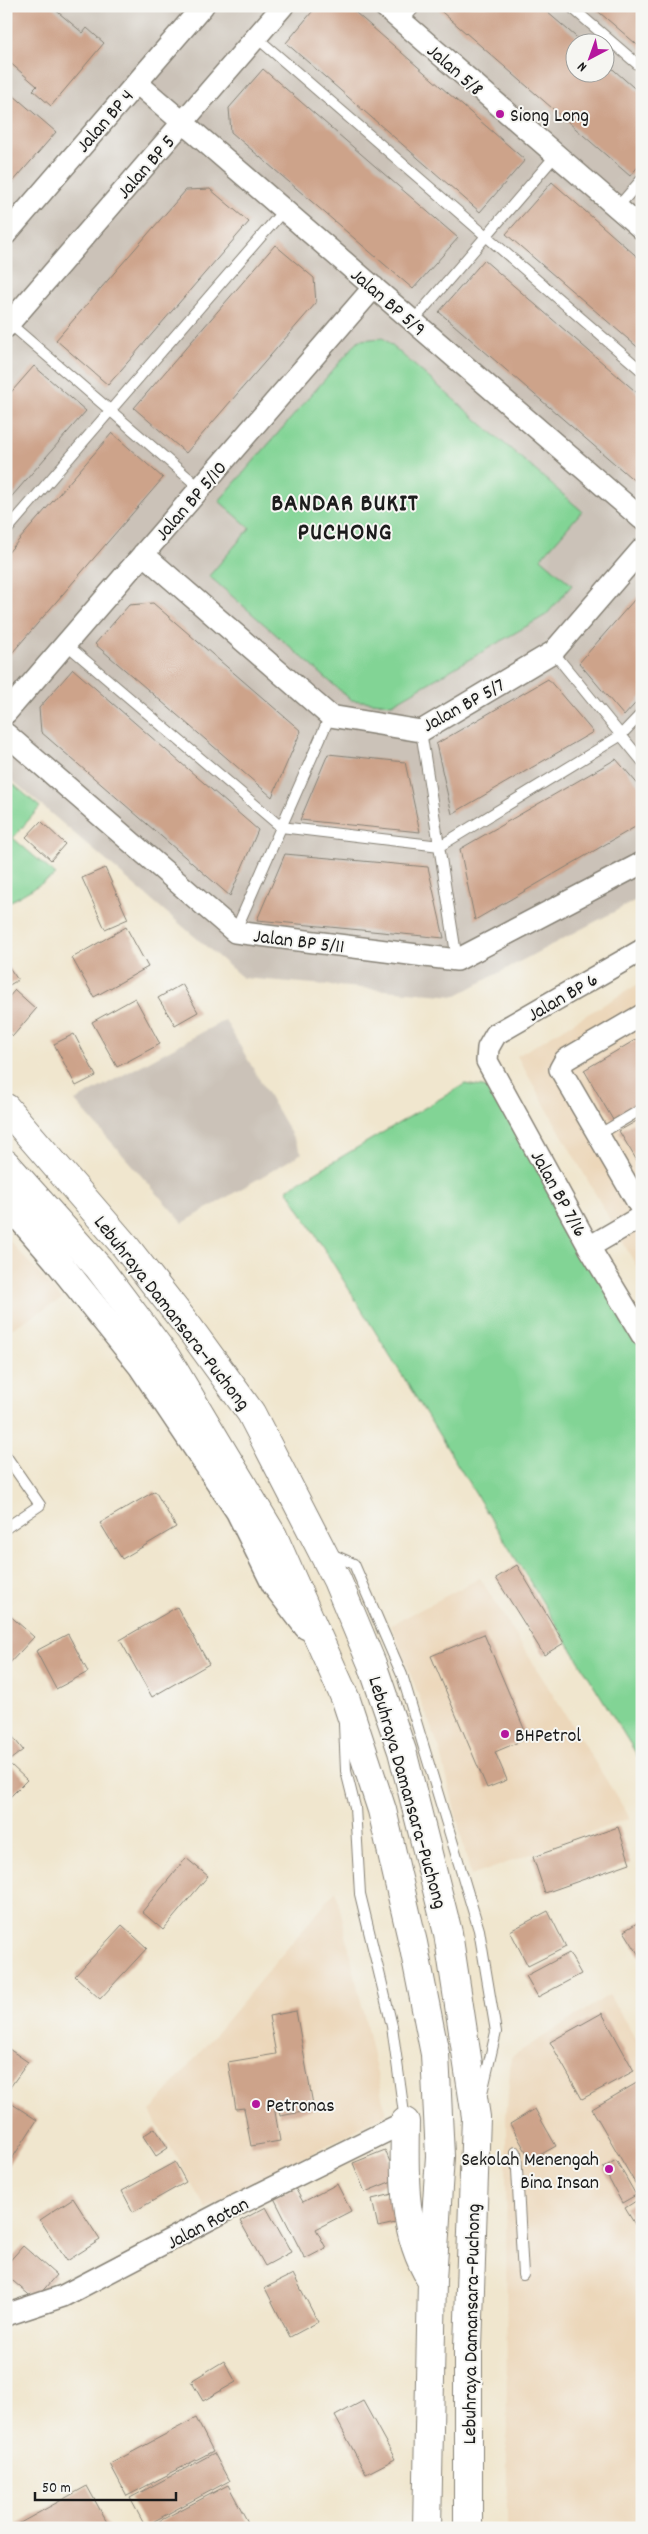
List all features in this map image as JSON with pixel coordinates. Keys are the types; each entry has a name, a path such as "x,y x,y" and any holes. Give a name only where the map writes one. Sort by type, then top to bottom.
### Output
{"highway":[{"name":"Lebuhraya Damansara–Puchong","path":"6,1108 125,1246 190,1329 251,1413 337,1580 372,1664 402,1751 448,1933 476,2118 467,2373 469,2519"},
{"name":"Lebuhraya Damansara–Puchong","path":"6,1164 99,1268 166,1357 273,1536 346,1700 382,1810 414,1943 434,2054 440,2156 432,2280 427,2528"},
{"path":"405,2122 409,2228 419,2260 432,2280"}],"street":[{"name":"Jalan BP 4","path":"6,234 203,6"},
{"name":"Jalan BP 5","path":"8,325 283,6"},
{"name":"Jalan 5/8","path":"384,6 409,14 556,155 642,229"},
{"name":"Jalan BP 5/9","path":"137,83 642,519"},
{"name":"Jalan BP 5/10","path":"6,713 374,287"},
{"name":"Jalan BP 5/7","path":"330,716 421,731 553,652 642,549"},
{"path":"143,554 330,716"},
{"name":"Jalan BP 5/11","path":"6,734 235,932 457,960"},
{"path":"457,960 642,863"},
{"name":"Jalan BP 6","path":"488,1048 496,1034 642,950"},
{"path":"642,1015 565,1060 560,1069 642,1210"},
{"name":"Jalan BP 7/16","path":"488,1048 487,1061 589,1247 642,1336"},
{"path":"6,1202 56,1259 141,1365 239,1510 275,1584 320,1642"},
{"path":"589,1247 642,1216"},
{"name":"Jalan Rotan","path":"6,2315 63,2296 225,2211 405,2122"}],"lane":[{"path":"570,6 642,68"},
{"path":"256,37 642,371"},
{"path":"413,321 556,155"},
{"path":"617,208 642,180"},
{"path":"6,531 284,210"},
{"path":"8,325 200,488"},
{"path":"66,644 281,827 440,846 620,736 642,713"},
{"path":"553,652 642,761"},
{"path":"235,932 330,716"},
{"path":"421,731 457,960"},
{"path":"598,1135 642,1109"},
{"path":"6,1456 40,1505 6,1528"},
{"path":"346,1700 343,1735 346,1771 355,1807 360,1894 392,2026 405,2122"},
{"path":"516,2152 523,2275"}],"shaded area":[{"path":"6,6 642,6 642,897 455,996 243,978 6,775"},
{"path":"642,982 642,1276 517,1056"},
{"path":"225,1020 302,1153 183,1223 75,1101"},
{"path":"6,1237 62,1299 6,1332"},
{"path":"480,1578 630,1818 471,1876 440,1750 391,1625"},
{"path":"336,1890 386,2114 206,2209 150,2112"},
{"path":"609,1995 642,2049 642,2528 507,2528 506,2118 511,2057"}],"green space":[{"path":"383,338 582,511 541,558 572,585 546,615 392,704 351,700 209,576 250,528 219,501 359,340"},
{"path":"6,778 40,807 13,838 56,875 6,904"},
{"path":"465,1084 494,1089 642,1348 642,1763 287,1189"}],"building":[{"path":"6,6 55,6 53,8 83,33 87,28 104,43 51,106 33,90 37,86 8,61 6,63"},
{"path":"317,6 348,6 525,160 480,212 286,43"},
{"path":"435,6 540,6 570,32 566,32 566,82 616,82 616,72 642,95 642,162 630,176"},
{"path":"592,6 642,6 642,49 600,13"},
{"path":"263,69 458,238 413,289 231,132 229,108"},
{"path":"6,89 56,132 6,190"},
{"path":"552,182 642,261 642,351 506,234"},
{"path":"210,189 249,222 108,385 56,340 186,190"},
{"path":"275,245 314,278 316,303 186,453 134,408"},
{"path":"484,260 642,397 642,483 637,483 439,312"},
{"path":"34,366 86,411 6,503 6,398"},
{"path":"112,433 163,478 6,660 6,555"},
{"path":"642,591 642,696 624,716 579,663"},
{"path":"153,603 301,731 272,797 95,644 129,605"},
{"path":"73,669 258,830 230,896 41,732 39,708"},
{"path":"548,679 593,732 452,814 436,744"},
{"path":"328,754 405,762 420,832 300,820"},
{"path":"616,759 642,789 642,823 475,920 460,849"},
{"path":"41,821 65,844 51,860 26,837"},
{"path":"285,854 428,867 444,938 257,920"},
{"path":"105,868 128,919 105,929 82,878"},
{"path":"126,927 148,967 94,997 72,958"},
{"path":"6,963 18,980 6,987"},
{"path":"182,984 198,1012 175,1025 158,998"},
{"path":"15,990 36,1009 13,1036 6,1030 6,1000"},
{"path":"135,998 160,1044 117,1067 92,1022"},
{"path":"74,1034 96,1076 76,1086 54,1044"},
{"path":"642,1036 642,1103 613,1120 584,1070"},
{"path":"642,1118 642,1169 619,1131"},
{"path":"155,1491 176,1527 122,1559 100,1523"},
{"path":"517,1565 564,1643 544,1655 496,1578"},
{"path":"177,1607 209,1664 152,1697 120,1640"},
{"path":"6,1614 34,1637 6,1667"},
{"path":"68,1634 88,1672 56,1689 36,1651"},
{"path":"484,1634 528,1738 495,1752 507,1780 487,1788 431,1656"},
{"path":"6,1728 23,1750 6,1763"},
{"path":"11,1765 27,1780 6,1801 6,1770"},
{"path":"618,1827 630,1863 545,1893 533,1857"},
{"path":"186,1858 208,1876 163,1930 142,1912"},
{"path":"548,1911 566,1947 528,1966 510,1931"},
{"path":"642,1920 642,1960 624,1931"},
{"path":"122,1925 147,1948 100,1999 75,1976"},
{"path":"569,1953 581,1974 538,1997 526,1976"},
{"path":"296,2011 314,2110 280,2116 278,2105 274,2106 280,2141 251,2146 244,2108 236,2109 228,2062 276,2054 269,2016"},
{"path":"602,2013 634,2071 582,2099 550,2042"},
{"path":"6,2047 28,2062 6,2093"},
{"path":"640,2081 642,2084 642,2195 592,2109"},
{"path":"6,2100 37,2120 6,2168"},
{"path":"535,2109 556,2146 531,2160 510,2124"},
{"path":"155,2128 168,2148 156,2156 143,2136"},
{"path":"385,2150 397,2179 365,2192 353,2163"},
{"path":"616,2160 636,2195 622,2203 603,2168"},
{"path":"175,2162 186,2182 133,2212 122,2191"},
{"path":"337,2184 351,2211 316,2229 326,2248 305,2259 274,2198 295,2188 303,2202"},
{"path":"397,2193 404,2221 378,2227 372,2199"},
{"path":"73,2198 100,2240 67,2261 40,2220"},
{"path":"639,2199 642,2204 642,2236 625,2208"},
{"path":"266,2207 291,2252 265,2266 240,2221"},
{"path":"23,2246 56,2275 35,2300 6,2275 6,2265"},
{"path":"293,2274 318,2322 290,2337 265,2288"},
{"path":"224,2361 236,2382 203,2401 191,2381"},
{"path":"363,2401 395,2459 366,2474 335,2416"},
{"path":"196,2418 213,2451 127,2496 110,2464"},
{"path":"214,2453 229,2481 145,2526 130,2498"},
{"path":"228,2485 251,2528 146,2528"},
{"path":"87,2486 110,2528 11,2528"}],"place":[{"name":"Siong Long","path":"500,114"},
{"name":"BHPetrol","path":"505,1734"},
{"name":"Petronas","path":"256,2104"},
{"name":"Sekolah Menengah Bina Insan","path":"609,2169"}],"district":[{"name":"BANDAR BUKIT PUCHONG","path":"345,516"}]}
